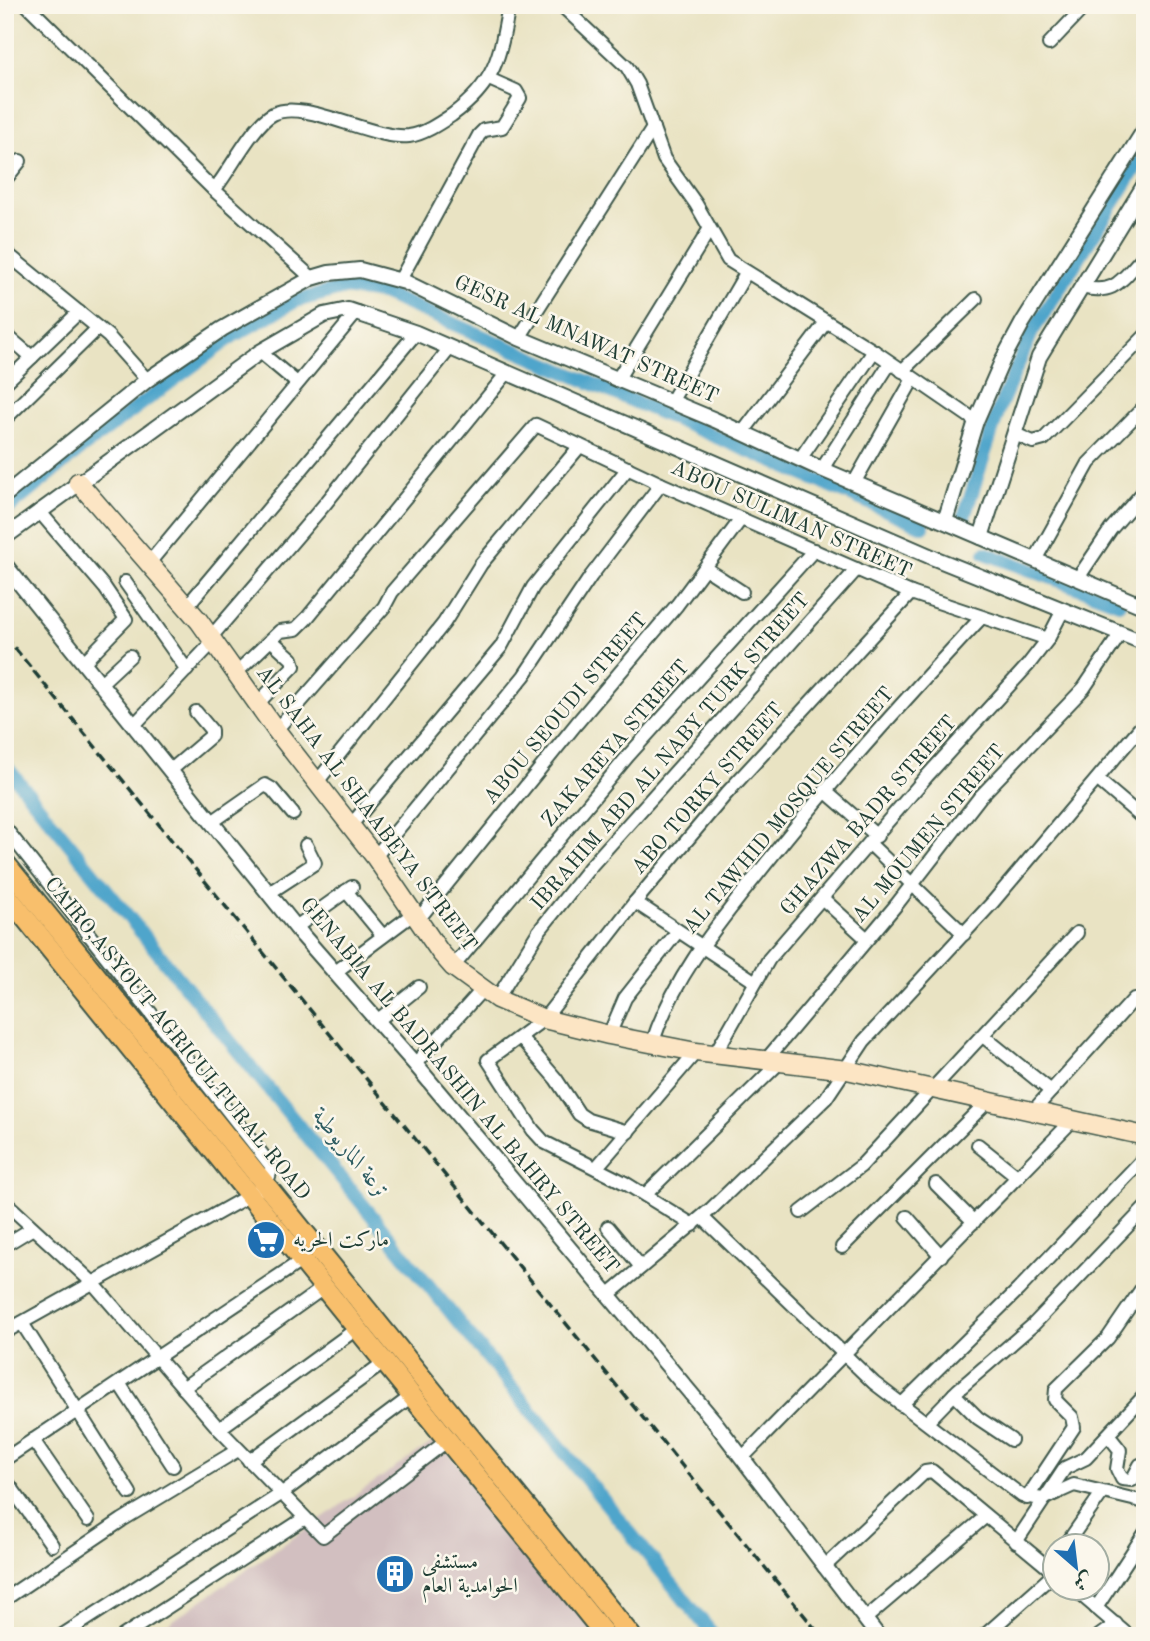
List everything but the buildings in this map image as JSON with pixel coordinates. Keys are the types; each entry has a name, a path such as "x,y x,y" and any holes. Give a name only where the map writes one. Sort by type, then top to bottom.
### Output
{"highway":[{"name":"CAIRO,ASYOUT AGRICULTURAL ROAD","path":"5,863 258,1190 304,1259 606,1636"},
{"name":"CAIRO,ASYOUT AGRICULTURAL ROAD","path":"5,892 631,1636"}],"main road":[{"name":"AL SAHA AL SHAABEYA STREET","path":"78,482 187,606 276,730 375,857 415,918 453,967 489,995 544,1019 609,1035 696,1052 847,1070 1145,1136"}],"street":[{"path":"27,5 214,190 312,278"},
{"path":"214,190 271,115 290,110 392,136 411,136 450,116 473,99 489,79 502,45 509,5"},
{"path":"561,5 627,67 637,84 664,159 728,260 874,351 976,421"},
{"path":"1049,44 1086,5"},
{"path":"400,280 478,135 505,125 520,98 516,91 489,79"},
{"path":"519,338 653,128"},
{"path":"945,521 976,421 1023,322 1145,129"},
{"path":"5,180 20,161"},
{"path":"981,537 1039,356 1145,184"},
{"path":"617,380 709,230"},
{"path":"5,251 99,328 147,380"},
{"path":"1081,287 1099,291 1111,289 1145,255"},
{"name":"GESR AL MNAWAT STREET","path":"5,495 147,380 222,329 312,278 329,273 360,270 400,280 519,338 743,432 822,469 1035,560 1142,602"},
{"path":"671,402 746,273"},
{"path":"854,483 907,375 976,299"},
{"path":"5,383 79,312"},
{"path":"5,537 260,352 331,312 356,312 416,332 1063,611 1145,643"},
{"path":"149,563 356,312"},
{"path":"743,432 826,322"},
{"path":"5,419 99,328"},
{"path":"187,606 416,332"},
{"path":"5,334 33,357"},
{"path":"1015,434 1032,442 1044,439 1145,337"},
{"path":"135,724 187,670 450,348"},
{"path":"800,459 874,351"},
{"path":"260,352 297,383"},
{"path":"822,469 890,363"},
{"path":"236,673 282,629 296,629 307,618 507,373"},
{"path":"1035,560 1089,463 1145,406"},
{"name":"ABOU SULIMAN STREET","path":"276,730 384,607 392,592 527,431 536,425 661,484 911,593 1048,639"},
{"path":"317,782 444,623 481,564 580,446"},
{"path":"351,825 501,647 533,587 628,468"},
{"path":"375,857 524,677 587,582 661,484"},
{"path":"1078,578 1111,529 1145,490"},
{"path":"39,511 105,588 126,619 84,662"},
{"name":"ABOU SEOUDI STREET","path":"334,973 383,936 415,918 705,568 741,519"},
{"name":"ZAKAREYA STREET","path":"453,967 628,756 814,550"},
{"name":"GENABIA AL BADRASHIN AL BAHRY STREET","path":"5,565 334,973 415,1064 743,1457 878,1636"},
{"path":"705,568 742,592"},
{"name":"IBRAHIM ABD AL NABY TURK STREET","path":"415,1064 489,995 590,867 857,569"},
{"path":"125,582 187,670"},
{"name":"ABO TORKY STREET","path":"596,1168 558,1150 538,1136 489,1063 489,1059 544,1019 635,902 726,794 911,593"},
{"name":"GHAZWA BADR STREET","path":"715,1054 754,981 769,959 927,776 1028,666 1048,639 1063,611"},
{"name":"AL TAWHID MOSQUE STREET","path":"652,1044 671,993 701,946 825,791 981,618"},
{"name":"AL MOUMEN STREET","path":"645,1195 773,1060 980,797 1084,688 1121,633"},
{"path":"257,704 294,666 292,659 271,640"},
{"path":"101,683 130,656"},
{"path":"171,770 211,736 211,730 196,712"},
{"path":"608,1295 697,1221 820,1104 847,1070 864,1041 964,934 1145,722"},
{"path":"1098,780 1145,820"},
{"path":"212,822 265,785 272,789 293,814"},
{"path":"825,791 874,840 912,884 964,934"},
{"path":"5,828 271,1163 258,1190 5,1332"},
{"path":"269,894 316,863 306,845"},
{"path":"296,927 349,889 383,936"},
{"path":"822,898 867,939"},
{"path":"635,902 754,981"},
{"path":"609,1035 625,998 678,931"},
{"path":"801,1212 861,1166 1077,933"},
{"path":"377,1021 419,987"},
{"path":"1033,1111 1134,999"},
{"path":"520,1037 555,1079 579,1114 588,1120 628,1132"},
{"path":"982,1037 1051,1091"},
{"path":"696,1052 596,1168 697,1221 901,1405 928,1422 952,1445 1027,1498 1043,1499 1069,1485 1145,1502"},
{"path":"842,1247 988,1101"},
{"path":"743,1457 845,1356 1073,1120"},
{"path":"978,1145 1018,1177"},
{"path":"901,1405 1018,1290 1145,1157"},
{"path":"936,1184 974,1222"},
{"path":"5,1202 93,1283 238,1450 323,1536 448,1440"},
{"path":"928,1422 954,1394 1032,1325 1145,1208"},
{"path":"907,1217 942,1256"},
{"path":"608,1227 641,1267"},
{"path":"5,1245 33,1228"},
{"path":"5,1459 304,1259"},
{"path":"1027,1498 1074,1427 1072,1417 1055,1400 1056,1389 1108,1338 1145,1284"},
{"path":"183,1388 326,1286"},
{"path":"22,1322 130,1493"},
{"path":"219,1429 359,1327"},
{"path":"249,1461 386,1362"},
{"path":"119,1383 173,1466"},
{"path":"954,1394 978,1418 1011,1440"},
{"path":"61,1636 281,1494 412,1395"},
{"path":"1016,1542 1068,1465 1086,1458 1145,1395"},
{"path":"1108,1435 1120,1450 1116,1469 1122,1479 1132,1480 1140,1465"},
{"path":"33,1440 88,1520"},
{"path":"5,1599 121,1520 238,1450"},
{"path":"824,1567 929,1471 939,1473 985,1517 1042,1560"},
{"path":"5,1479 52,1545"},
{"path":"1075,1532 1102,1493"},
{"path":"865,1619 985,1517"},
{"path":"123,1636 305,1518"},
{"path":"1096,1608 1145,1534"},
{"path":"985,1636 1042,1581"},
{"path":"1089,1602 1129,1636"},
{"path":"1100,1636 1116,1624"}],"shaded area":[{"name":"مستشفى الحوامدية العام","path":"437,1439 598,1636 150,1636"}],"waterway":[{"path":"963,520 1000,406 1032,332 1145,153"},
{"path":"5,511 78,451 233,336 296,301 344,288 382,293 923,526"},
{"path":"985,553 1119,603"},
{"name":"ترعة الماريوطية","path":"5,765 714,1636"}],"railway":[{"path":"5,636 821,1636"}],"place":[{"name":"ماركت الحريه","path":"266,1240"},
{"name":"مستشفى الحوامدية العام","path":"395,1574"}]}
